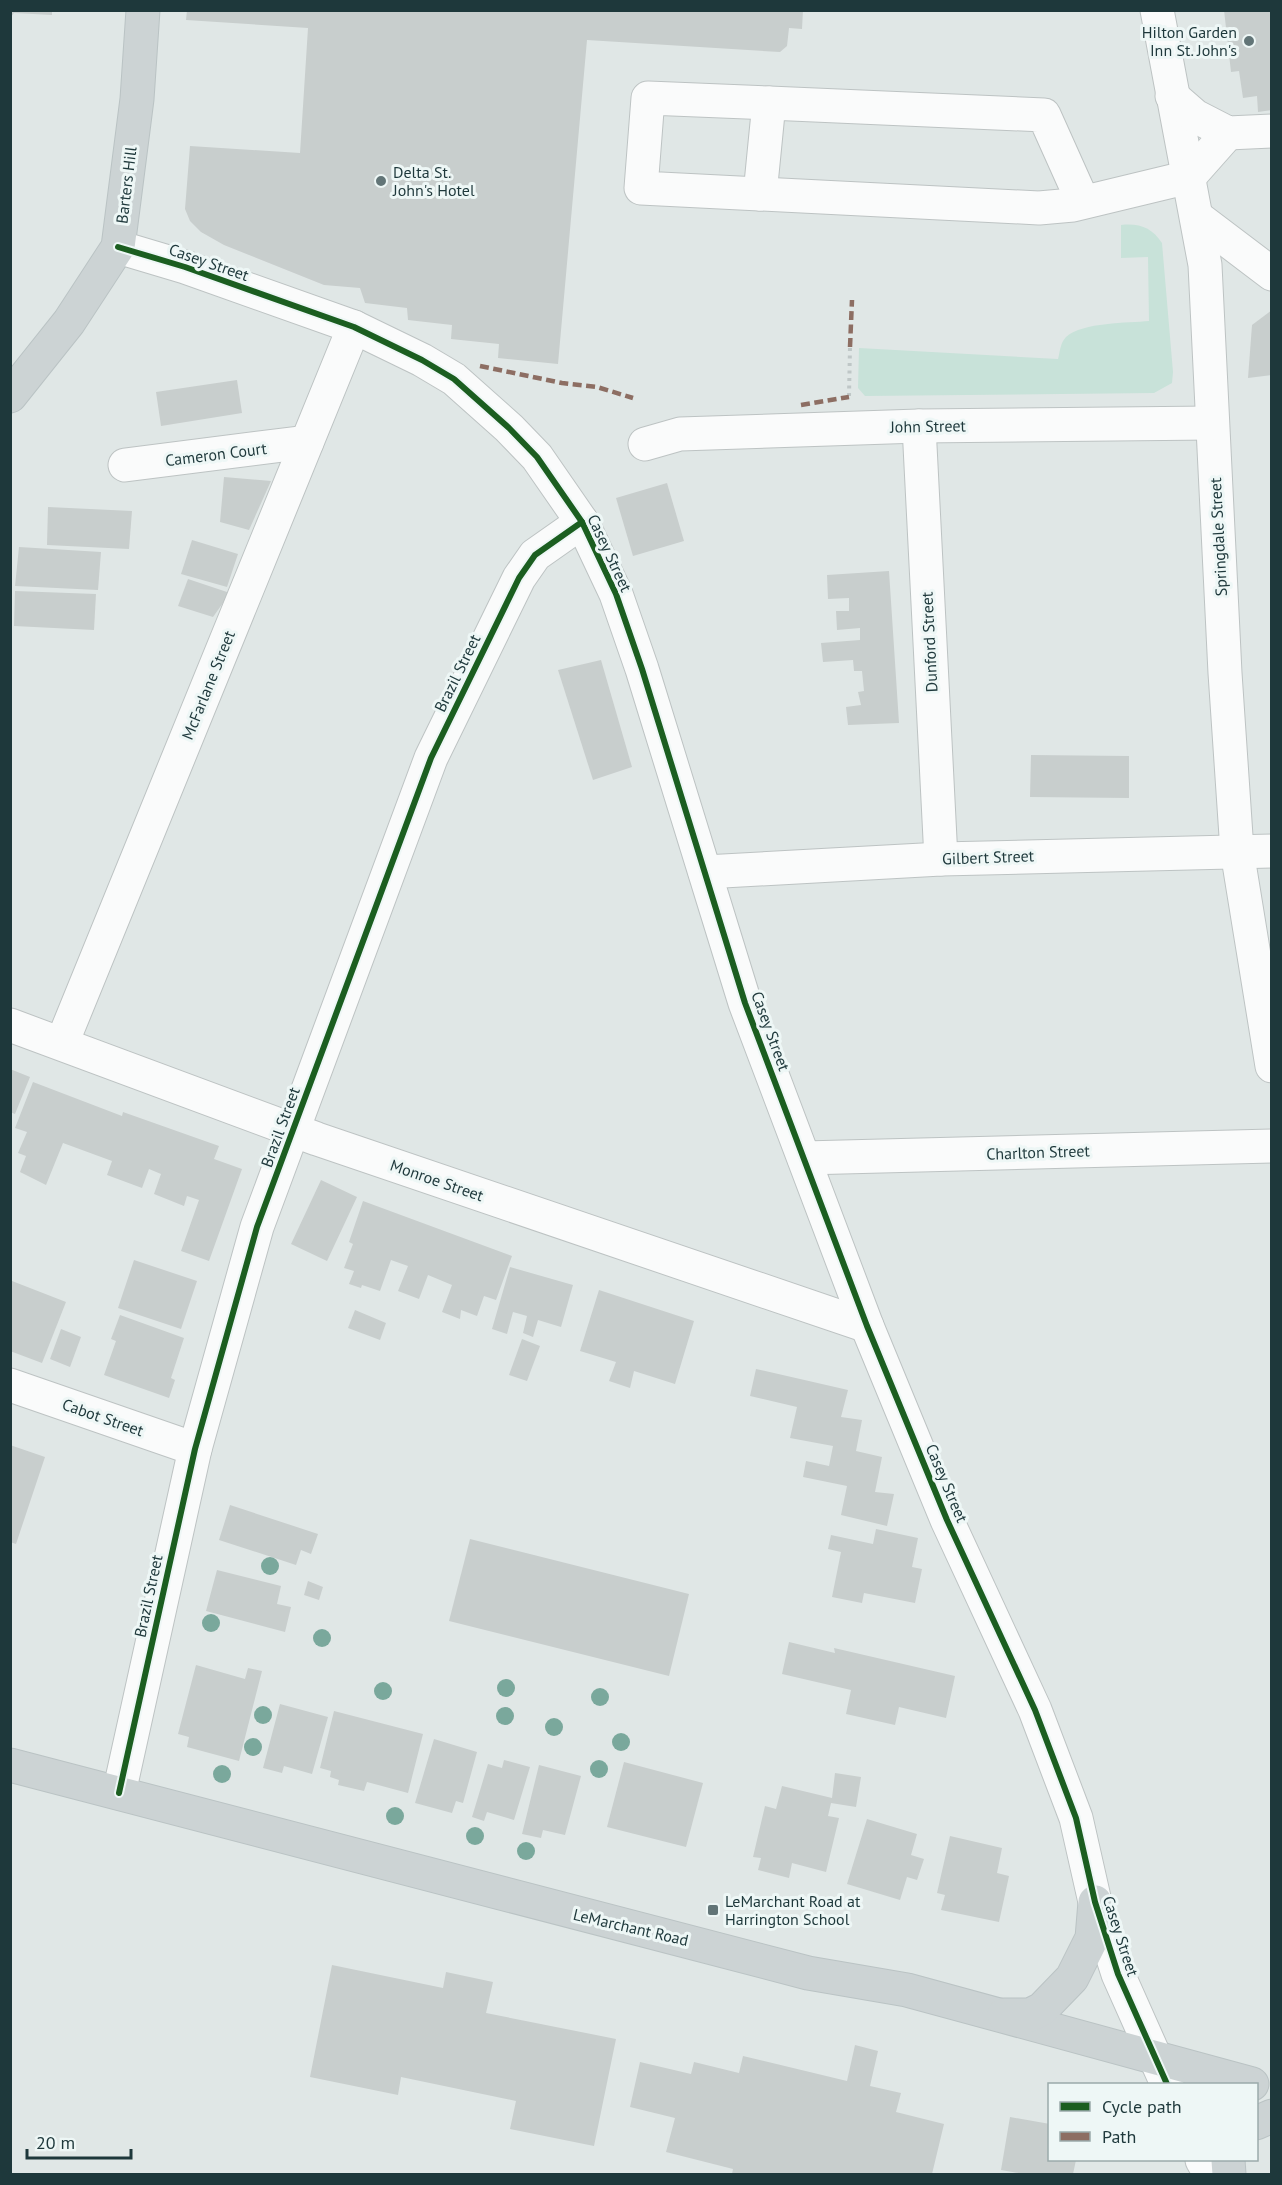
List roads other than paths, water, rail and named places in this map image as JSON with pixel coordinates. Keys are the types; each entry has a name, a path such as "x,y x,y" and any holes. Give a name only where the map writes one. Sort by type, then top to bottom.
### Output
{"main road":[{"name":"Barters Hill","path":"10,396 63,330 118,247 137,99 143,10"},
{"name":"LeMarchant Road","path":"10,1765 572,1913 689,1940 808,1973 907,1990 999,2014 1161,2071 1239,2083"},
{"path":"999,2014 1030,2014 1042,2009 1072,1978 1092,1938 1095,1902"},
{"path":"1258,2122 1272,2116"}],"street":[{"name":"Springdale Street","path":"1157,10 1172,96 1198,218 1205,275 1238,851 1272,1066"},
{"path":"1172,96 1195,116 1228,133 1272,132"},
{"path":"1083,202 1044,115 648,98 641,188 1040,208 1083,202 1189,177 1228,133"},
{"path":"760,194 769,103"},
{"path":"1198,218 1272,274"},
{"name":"Casey Street","path":"118,247 185,267 354,327 422,360 454,379 508,428 537,458 582,522 616,594 642,669 745,1003 867,1326 947,1520 1035,1710 1076,1818 1095,1902 1118,1974 1161,2071"},
{"name":"McFarlane Street","path":"62,1043 354,327"},
{"name":"John Street","path":"645,444 680,434 920,426 1212,423"},
{"name":"Dunford Street","path":"920,426 941,859"},
{"name":"Cameron Court","path":"125,465 307,442"},
{"name":"Brazil Street","path":"119,1793 195,1449 257,1227 436,748 519,578 536,555 582,522"},
{"name":"Gilbert Street","path":"705,872 941,859 1272,851"},
{"name":"Monroe Street","path":"10,1026 62,1043 293,1130 867,1326"},
{"name":"Charlton Street","path":"804,1158 1272,1146"},
{"name":"Cabot Street","path":"10,1385 195,1449"},
{"path":"1203,2161 1210,2175"}],"place":[{"name":"Hilton Garden Inn St. John's","path":"1249,41"},
{"name":"Delta St. John's Hotel","path":"381,181"},
{"name":"LeMarchant Road at Harrington School","path":"713,1910"}]}
